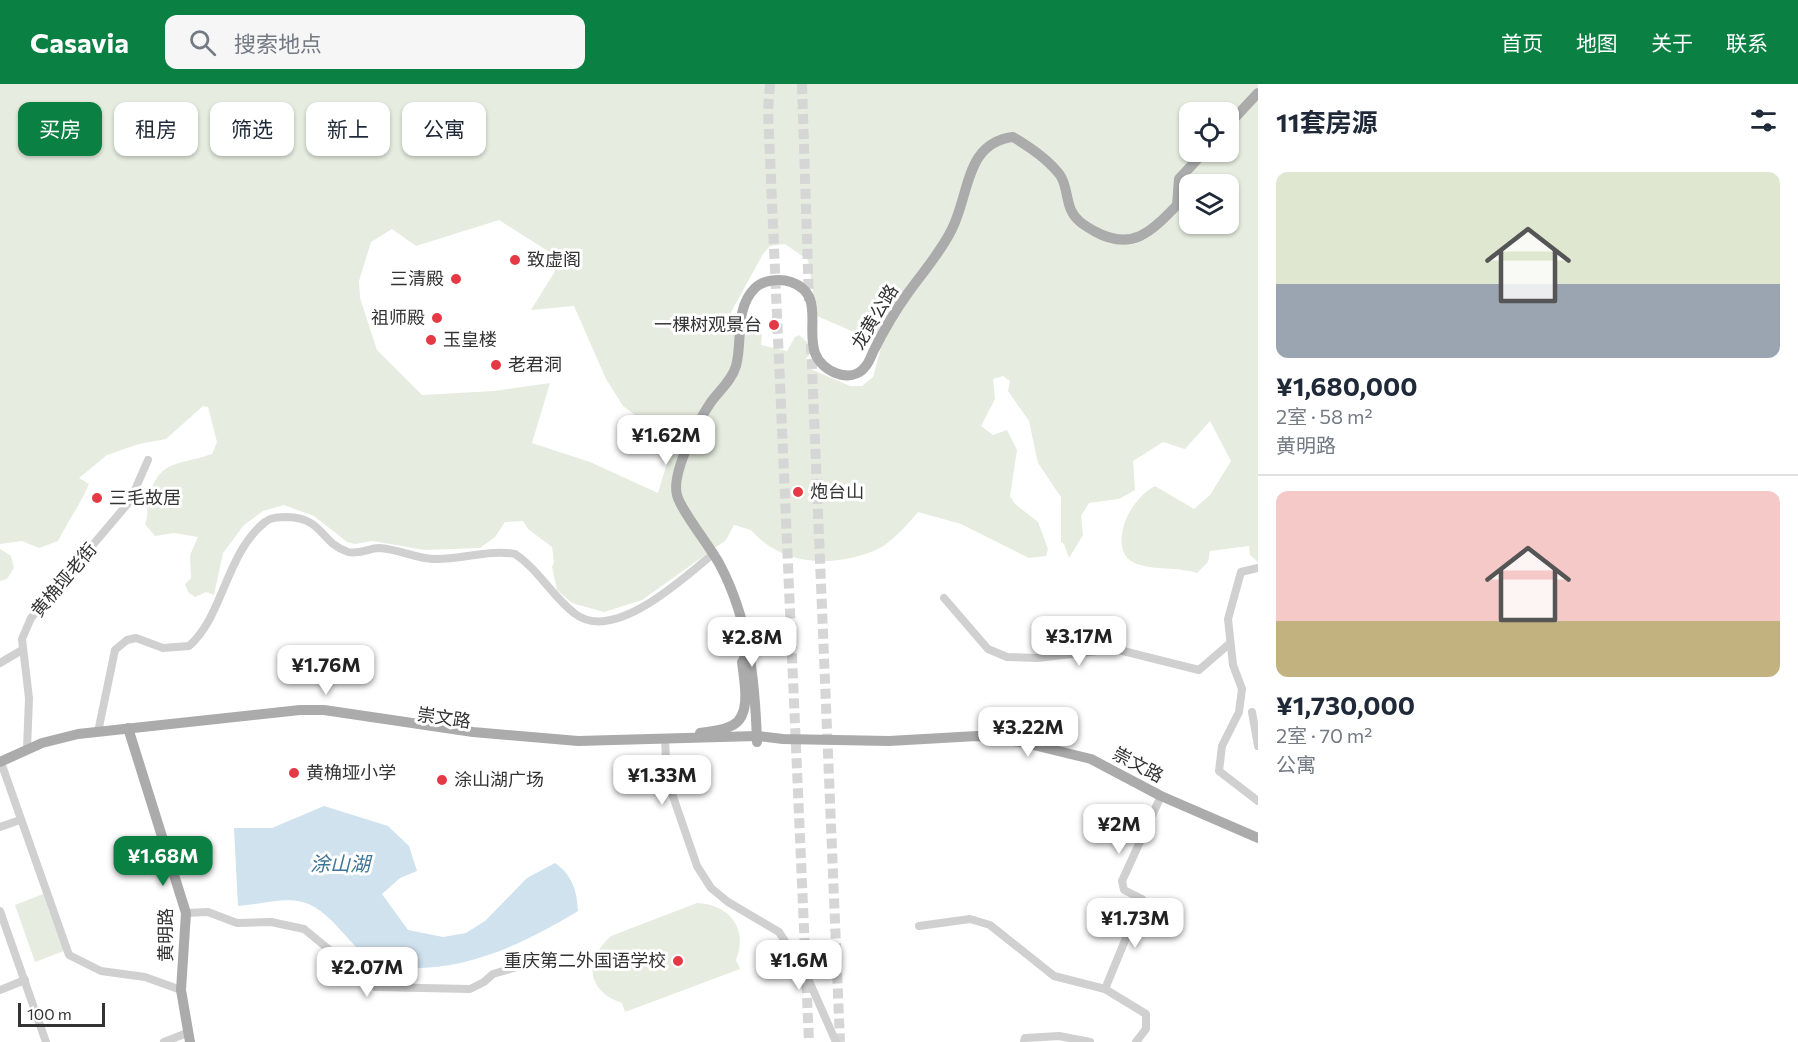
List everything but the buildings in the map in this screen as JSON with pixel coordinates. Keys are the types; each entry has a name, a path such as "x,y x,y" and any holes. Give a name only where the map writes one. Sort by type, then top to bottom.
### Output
{"main road":[{"path":"1239,113 1258,93"},
{"name":"龙黄公路","path":"755,739 751,680 733,590 714,553 677,496 676,478 690,442 710,404 735,366 742,312 756,287 771,280 787,280 797,284 808,295 813,309 815,356 823,367 840,375 853,375 864,369 891,318 951,232 963,206 973,163 997,139 1013,137 1038,152 1060,175 1070,209 1079,223 1110,240 1123,242 1143,235 1177,205 1179,179 1195,162"},
{"path":"665,743 727,728 738,721 743,710 745,692 745,650"},
{"name":"崇文路","path":"1,764 27,749 65,737 98,732 312,716 473,739 591,747 755,739 889,741 977,736 1022,742 1090,759 1161,796 1256,838"},
{"name":"崇文路","path":"1,764 57,746 129,731"},
{"name":"黄明路","path":"129,731 186,913 181,990 183,1038"}],"street":[{"name":"黄桷垭老街","path":"27,749 28,677 22,639 31,618 130,501 148,460"},
{"path":"98,732 116,650 127,640 136,638 163,648 175,649 189,646 197,639 233,565 265,521 274,517 304,518 315,524 335,544 355,553 376,548 432,559 503,552 515,554 569,609 590,621 608,620 653,601 714,553"},
{"path":"1258,568 1241,572 1228,619 1229,644 1242,689 1239,712 1222,746 1219,771 1258,801"},
{"path":"944,598 988,649 1007,657 1037,658 1115,649 1199,670 1229,644"},
{"path":"0,663 22,650"},
{"path":"1252,712 1258,746"},
{"path":"665,743 665,767 670,792 696,866 711,888 728,902 779,932 806,974 836,1042"},
{"path":"1,764 69,955 100,971 146,977 181,990"},
{"path":"1105,989 1142,899 1124,890 1122,881 1161,796"},
{"path":"0,827 20,820"},
{"path":"1256,838 1258,826"},
{"path":"0,911 46,1042"},
{"path":"186,913 201,911 237,923 271,922 304,929 375,987 470,989 493,974 558,955"},
{"path":"919,926 969,919 990,925 1054,976 1105,989 1146,1014 1146,1029 1136,1042"},
{"path":"0,990 25,980"},
{"path":"1024,1042 1025,1038 1059,1036 1090,1042"},
{"path":"164,1042 183,1038"}],"shaded area":[{"path":"0,84 1258,84 1258,562 1250,555 1249,546 1210,551 1208,562 1197,573 1144,566 1133,562 1125,555 1122,543 1124,525 1132,508 1150,489 1155,486 1194,509 1210,495 1231,461 1210,421 1185,449 1163,442 1133,461 1135,490 1119,499 1089,503 1081,516 1083,535 1069,558 1061,542 1061,497 1038,463 1029,421 1008,391 1010,381 1003,376 993,379 995,399 981,426 993,435 1007,430 1017,450 1010,496 1015,504 1038,522 1048,549 1046,556 1029,558 961,524 918,512 900,532 878,549 845,559 827,561 794,557 778,551 751,530 734,525 726,540 642,600 604,612 572,603 557,590 552,567 554,562 552,547 528,529 523,521 505,522 495,537 480,548 425,550 372,541 355,544 347,542 314,516 284,505 263,511 244,525 223,553 214,595 206,592 195,597 188,592 185,584 191,578 190,555 198,537 174,533 155,536 145,524 148,500 153,486 164,470 212,454 217,442 208,407 203,406 166,439 139,444 107,455 79,478 89,484 58,541 39,548 22,541 0,544","holes":["499,220 562,260 531,310 574,306 606,379 623,406 673,443 658,493 590,462 532,443 550,383 494,391 422,395 377,350 360,298 359,281 371,242 392,229 416,246","785,244 808,260 817,316 882,344 873,377 862,386 850,386 808,368 806,359 814,348 799,335 795,337 787,351 761,345 762,335 758,328 750,326 732,335 730,314 763,254 770,246"]},
{"path":"0,549 11,556 14,568 7,579 0,581"},
{"path":"43,894 64,951 35,962 15,905"},
{"path":"697,903 718,908 733,920 740,938 736,960 740,969 625,1012 622,1003 610,998 601,991 596,983 593,965 602,945 611,936"}],"water":[{"name":"涂山湖","path":"324,806 388,826 409,846 417,871 400,878 382,894 408,930 443,937 466,933 485,921 527,878 555,863 566,873 572,884 578,911 516,944 472,960 426,968 384,968 369,959 330,920 310,905 284,900 238,906 234,828 272,828"}],"tunnel":[{"path":"770,84 768,111 809,1042"},
{"path":"802,84 809,301"},
{"path":"811,344 840,1042"}],"place":[{"name":"致虚阁","path":"515,260"},
{"name":"三清殿","path":"456,279"},
{"name":"祖师殿","path":"437,318"},
{"name":"一棵树观景台","path":"774,325"},
{"name":"玉皇楼","path":"431,340"},
{"name":"老君洞","path":"496,365"},
{"name":"炮台山","path":"798,492"},
{"name":"三毛故居","path":"97,498"},
{"name":"黄桷垭小学","path":"294,773"},
{"name":"涂山湖广场","path":"442,780"},
{"name":"重庆第二外国语学校","path":"678,961"}]}
